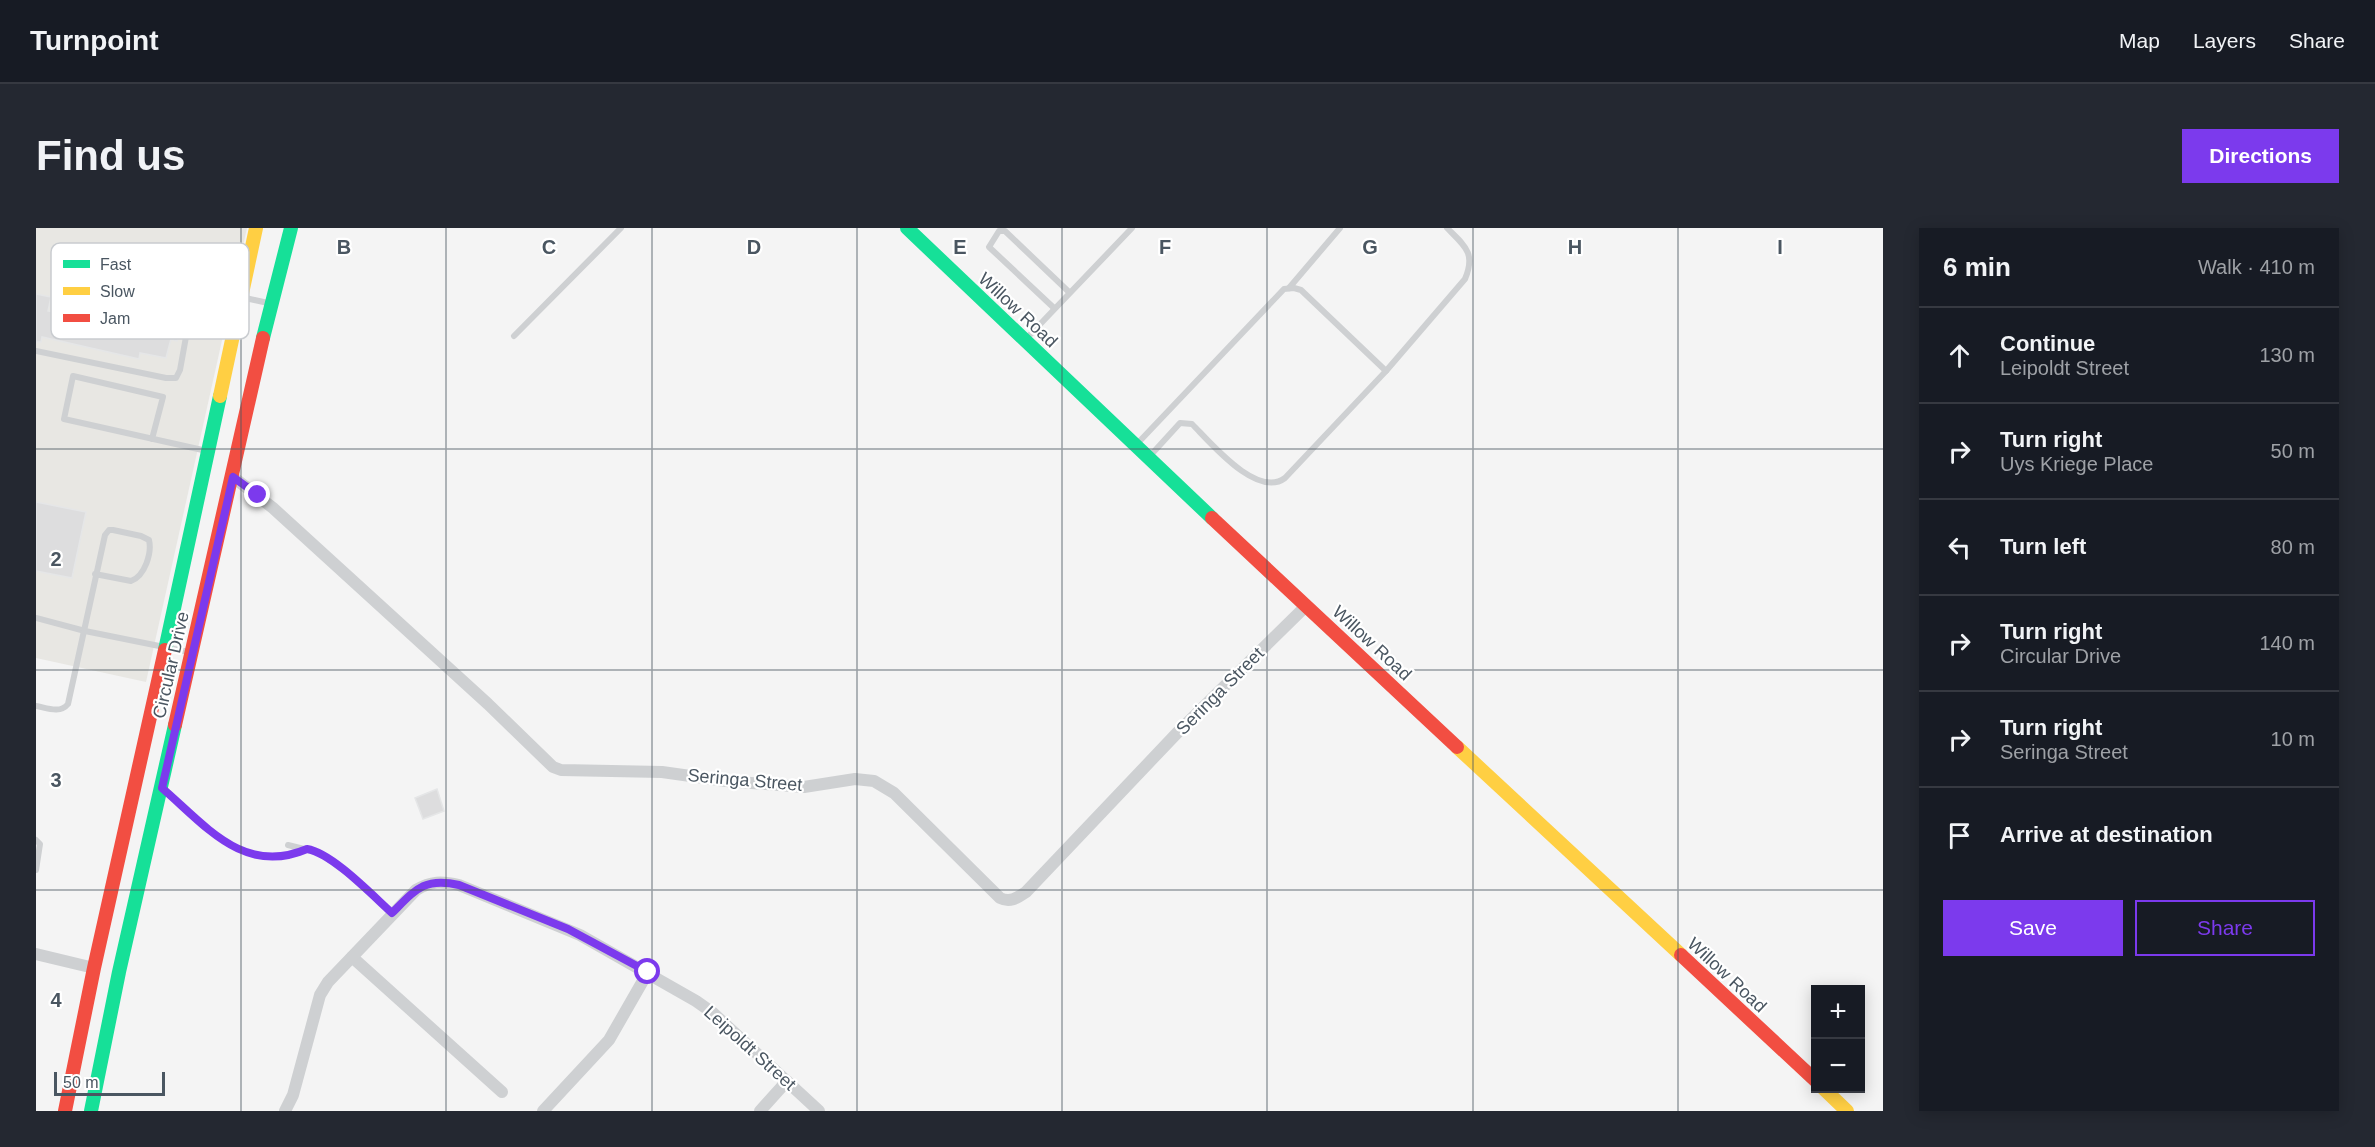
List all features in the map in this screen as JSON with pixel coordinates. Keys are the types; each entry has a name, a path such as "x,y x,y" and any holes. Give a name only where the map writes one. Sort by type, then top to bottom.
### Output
{"street":[{"name":"Circular Drive","path":"249,260 256,228"},
{"name":"Circular Drive","path":"91,1111 120,972 271,303 291,228"},
{"name":"Willow Road","path":"907,228 1135,446 1811,1078"},
{"name":"Circular Drive","path":"65,1111 94,968 232,339"},
{"name":"Seringa Street","path":"233,477 273,508 488,704 553,767 561,770 662,772 726,781 804,787 855,778 874,781 894,793 1000,898 1006,901 1014,900 1026,892 1178,732 1306,606"},
{"name":"Leipoldt Street","path":"285,1111 293,1095 320,995 334,974 416,890 428,883 443,882 459,885 568,929 648,972 713,1012 819,1111"},
{"path":"36,954 94,968"},
{"path":"352,957 501,1092"},
{"path":"543,1111 609,1040 648,972"},
{"path":"760,1111 787,1081"},
{"path":"1827,1093 1847,1111"}],"lane":[{"path":"514,336 621,228"},
{"path":"1025,341 1132,228"},
{"path":"1289,288 1340,228"},
{"path":"1148,458 1178,425 1189,422 1232,463 1252,477 1269,483 1276,483 1286,478 1386,371 1465,279 1469,270 1470,256 1461,242 1447,228"},
{"path":"1054,308 989,247 999,231 1005,231 1069,292"},
{"path":"1135,446 1284,289 1301,290 1386,371"},
{"path":"249,299 271,303"},
{"path":"36,351 166,378 176,378 185,339"},
{"path":"152,439 163,397 73,376 64,419 208,452"},
{"path":"36,706 55,710 66,707 74,681 95,574 105,535 109,530 141,536 149,540 151,545 144,569 137,579 132,581 95,574"},
{"path":"36,618 85,631 193,652"},
{"path":"162,788 220,838 244,853 278,857 307,849"},
{"path":"36,840 41,849 36,870"},
{"path":"288,844 320,853 347,873 392,913"}],"shaded area":[{"path":"36,228 247,228 244,243 51,243 51,339 222,339 146,682 36,658"}],"building":[{"path":"36,294 51,297 48,311 51,312 51,339 171,339 166,358 140,353 139,359 42,337 41,342 36,342"},
{"path":"36,502 86,512 72,578 36,571"},
{"path":"437,789 444,811 423,819 415,798"}],"traffic: fast":[{"path":"263,338 291,228"},
{"path":"907,228 1212,518"},
{"path":"165,650 220,396"},
{"path":"91,1111 119,972 175,725"}],"traffic: slow":[{"path":"249,261 256,228"},
{"path":"220,396 232,339"},
{"path":"1457,747 1681,955"},
{"path":"1828,1093 1847,1111"}],"traffic: jam":[{"path":"175,725 263,338"},
{"path":"1212,518 1457,747"},
{"path":"65,1111 94,968 165,650"},
{"path":"1681,955 1811,1076"}],"route":[{"path":"258,495 233,477 162,788 220,838 244,853 278,857 307,849 315,850 347,873 392,913 416,890 428,883 443,882 459,885 568,929 648,972"}]}
